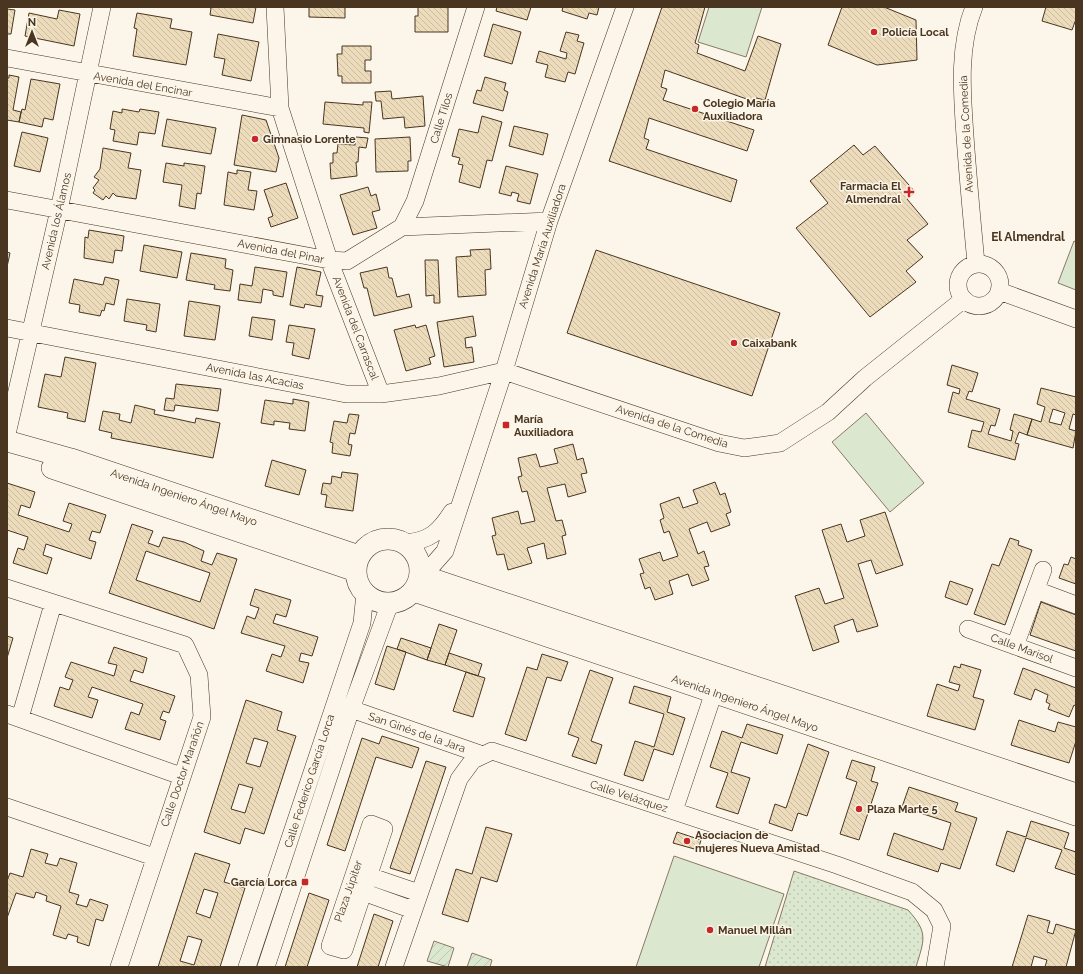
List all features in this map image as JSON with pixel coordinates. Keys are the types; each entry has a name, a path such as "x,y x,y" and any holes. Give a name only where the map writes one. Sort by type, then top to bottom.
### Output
{"main road":[{"name":"Avenida Ingeniero Ángel Mayo","path":"7,441 71,459 357,563"},
{"name":"Avenida Ingeniero Ángel Mayo","path":"7,455 357,563"},
{"path":"392,539 404,543 417,555 420,566 417,583 403,600 390,603 376,601 365,593 358,583 357,563 367,546 379,540 392,539"},
{"name":"Avenida Ingeniero Ángel Mayo","path":"417,583 448,585 1076,814"},
{"name":"Avenida Ingeniero Ángel Mayo","path":"417,583 717,684 1076,794"}],"street":[{"name":"Avenida los Álamos","path":"7,434 59,210 102,7"},
{"name":"Avenida del Carrascal","path":"275,7 280,108 329,260 381,394"},
{"name":"Calle Tilos","path":"402,227 415,201 476,7"},
{"name":"Avenida María Auxiliadora","path":"417,583 444,551 504,371 549,221 625,7"},
{"name":"Avenida de la Comedia","path":"974,7 969,18 962,57 962,91 967,169 976,263"},
{"name":"Avenida del Encinar","path":"7,58 87,74 280,108"},
{"name":"Avenida del Pinar","path":"7,200 329,260 347,261 402,227 549,221"},
{"path":"976,263 990,267 995,271 999,277 999,291 996,298 984,306 972,305 964,299 958,291 957,281 964,269 976,263"},
{"path":"999,291 1076,319"},
{"name":"Avenida de la Comedia","path":"504,371 719,443 744,448 780,443 828,412 865,378 964,299"},
{"name":"Avenida las Acacias","path":"7,328 346,394 381,394 439,386 504,371"},
{"name":"Avenida María Auxiliadora","path":"404,543 418,542 438,532 452,512 465,487"},
{"path":"444,551 442,569 443,577 448,585"},
{"path":"1015,646 1043,570"},
{"name":"Calle Doctor Marañón","path":"7,588 184,645 199,675 202,717 154,857 119,967"},
{"path":"1036,590 1076,605"},
{"name":"Calle Federico García Lorca","path":"247,967 362,623 365,593"},
{"name":"Calle Federico García Lorca","path":"266,967 351,709 390,603"},
{"path":"53,604 14,716 181,776"},
{"name":"Calle Marisol","path":"968,629 1076,668"},
{"path":"674,811 717,684"},
{"name":"San Ginés de la Jara","path":"351,709 483,755"},
{"name":"Calle Velázquez","path":"483,755 492,751 912,892 934,910 942,926 935,967"},
{"path":"394,967 459,779 473,760 483,755"},
{"path":"7,807 154,857"},
{"name":"Plaza Júpiter","path":"371,824 384,828 369,876 344,950 330,946 371,824"},
{"name":"Plaza Júpiter","path":"369,876 419,893"},
{"name":"Plaza Júpiter","path":"363,892 413,910"}],"green space":[{"path":"709,7 762,7 746,57 698,42"},
{"path":"1074,241 1076,242 1076,290 1058,283"},
{"path":"866,413 924,483 890,512 832,442"},
{"name":"Manuel Millán","path":"674,856 784,894 759,967 636,967"},
{"path":"794,871 908,910 919,925 923,937 923,943 916,967 765,967"},
{"path":"434,941 454,948 448,967 427,961"},
{"path":"472,953 492,960 490,967 467,967"}],"building":[{"path":"208,7 256,7 253,23 210,15 211,8"},
{"path":"309,7 345,7 345,18 309,17"},
{"path":"418,7 448,7 448,32 415,32 415,16 418,16"},
{"path":"497,7 531,7 527,20 496,11"},
{"path":"563,7 599,7 597,15 589,13 587,19 562,11"},
{"path":"662,7 705,7 695,43 699,45 697,53 745,71 758,36 781,44 765,100 756,98 755,102 665,70 661,87 667,89 663,100 754,130 747,151 649,118 644,138 649,140 646,149 737,180 731,202 609,161"},
{"name":"Policía Local","path":"842,7 884,7 916,20 917,60 877,65 828,45"},
{"path":"1046,7 1076,7 1076,19 1072,30 1042,21"},
{"path":"7,9 15,10 11,34 7,34"},
{"path":"59,10 80,14 74,46 25,36 29,13 57,19"},
{"path":"137,13 172,19 170,28 192,32 186,65 133,56 137,29 134,28"},
{"path":"493,24 521,32 512,64 484,56"},
{"path":"566,32 579,35 577,41 584,43 575,74 568,72 565,82 545,77 548,65 536,62 539,51 566,59 567,53 560,51"},
{"path":"218,34 259,42 251,81 222,75 225,59 214,57"},
{"path":"342,46 371,46 371,60 365,60 365,71 371,71 371,83 342,83 342,76 338,76 337,54 342,54"},
{"path":"9,75 19,77 13,110 21,112 19,122 7,120 7,78 9,78"},
{"path":"485,77 506,83 504,90 508,92 503,111 473,103 477,90 481,91"},
{"path":"31,79 60,84 53,120 44,118 42,127 19,122 22,109 25,110"},
{"path":"391,91 392,99 423,96 425,126 405,128 404,117 383,119 381,101 376,101 375,92"},
{"path":"325,102 363,105 363,102 372,102 369,133 364,132 364,128 323,124"},
{"path":"122,109 139,112 140,109 159,112 155,134 139,132 137,145 113,141 115,130 110,129 113,111 122,113"},
{"name":"Gimnasio Lorente","path":"242,115 266,120 279,158 276,172 234,165"},
{"path":"482,116 502,122 492,161 487,160 480,188 459,182 463,165 458,164 460,158 452,156 459,129 478,133"},
{"path":"167,119 216,128 211,154 162,146"},
{"path":"514,126 548,134 543,155 509,146"},
{"path":"22,132 48,138 40,172 14,166"},
{"path":"356,137 368,138 366,148 359,147 358,162 356,162 357,176 331,179 330,163 333,163 333,153 337,153 338,144 355,145"},
{"path":"410,137 411,161 408,161 408,171 376,172 375,139"},
{"path":"854,145 863,155 875,146 915,192 907,199 928,224 907,240 923,257 906,271 916,282 870,317 796,228 828,203 810,181"},
{"path":"103,148 131,153 128,168 141,170 136,199 116,196 113,193 109,199 106,196 103,200 93,193 95,190 93,188 99,180 94,177 100,169"},
{"path":"166,163 184,166 184,163 205,166 201,194 197,193 195,209 179,206 182,185 163,182"},
{"path":"506,166 538,174 530,204 517,201 519,194 512,192 511,196 499,193"},
{"path":"237,170 251,172 248,190 257,191 254,210 224,205 228,172 237,174"},
{"path":"286,183 298,218 271,227 268,218 273,216 264,190"},
{"path":"368,187 371,196 376,194 380,210 372,212 377,228 353,235 340,195"},
{"path":"89,230 124,236 122,251 115,250 113,263 84,258 85,237 88,238"},
{"path":"144,245 182,252 177,278 140,271"},
{"path":"490,249 491,269 485,270 486,295 458,297 456,257 471,256 470,250"},
{"path":"596,250 780,313 752,396 567,333"},
{"path":"7,252 10,253 7,267"},
{"path":"191,253 226,259 225,268 233,270 230,291 214,289 215,285 186,280"},
{"path":"425,260 438,260 440,303 434,303 434,295 426,296"},
{"path":"255,267 287,272 283,297 273,295 273,291 263,289 261,303 238,300 240,284 252,286"},
{"path":"297,267 321,272 316,295 323,296 321,307 305,304 304,308 290,305"},
{"path":"387,267 389,278 392,278 397,297 409,294 412,307 374,316 367,288 364,288 360,273"},
{"path":"105,277 119,280 114,305 106,303 104,311 102,310 100,316 79,312 80,305 69,303 74,279 103,285"},
{"path":"127,299 160,304 156,332 146,330 147,325 124,321"},
{"path":"189,301 220,306 215,340 184,336"},
{"path":"473,316 476,336 465,338 466,348 472,347 474,362 444,367 437,322"},
{"path":"252,317 275,320 272,340 249,336"},
{"path":"289,325 315,329 309,359 292,355 294,343 286,342"},
{"path":"415,325 416,328 426,325 435,356 429,358 431,364 406,371 394,330"},
{"path":"65,357 96,363 85,422 67,418 68,413 38,407 45,374 61,377"},
{"path":"952,365 978,373 972,392 969,391 966,399 1000,409 995,426 991,425 988,434 1011,441 1013,431 1010,430 1014,414 1032,419 1027,435 1019,432 1015,443 1019,444 1015,460 968,447 972,430 981,432 984,422 948,412 953,392 959,394 960,389 947,385"},
{"path":"176,384 221,389 218,411 175,405 174,411 164,410 166,398 174,399"},
{"path":"1041,388 1076,397 1076,415 1073,414 1069,429 1076,431 1073,448 1027,435 1032,419 1041,422 1045,407 1037,404","holes":["1053,409 1065,413 1061,425 1049,422"]},
{"path":"293,399 309,402 305,431 289,429 290,423 274,421 274,425 261,423 265,400 293,404"},
{"path":"135,405 155,410 154,414 195,423 196,418 220,423 213,458 111,438 112,433 99,430 103,411 120,414 119,420 131,423"},
{"path":"349,414 359,415 355,434 350,433 348,444 352,445 350,456 332,453 333,443 330,442 334,421 347,423"},
{"path":"573,444 577,460 583,458 587,473 581,474 586,492 568,497 565,484 547,488 556,521 562,520 566,535 562,536 566,554 547,559 544,543 527,548 532,563 508,570 504,554 497,555 492,536 496,535 492,518 518,511 521,524 535,521 527,491 522,492 518,477 522,476 518,458 536,454 540,467 558,463 554,449"},
{"path":"272,460 306,470 299,495 265,486"},
{"path":"342,472 358,474 353,511 325,507 327,495 321,494 323,483 331,484 332,476 341,478"},
{"path":"715,482 720,495 725,493 731,512 726,514 730,525 711,532 707,522 689,529 698,554 704,551 709,566 704,567 709,580 692,586 688,574 669,581 673,594 655,600 650,587 645,589 640,574 644,573 639,559 660,552 663,561 678,556 669,531 664,533 660,520 664,518 660,504 679,497 683,508 698,503 693,490"},
{"path":"7,483 35,492 30,508 21,505 18,515 69,532 72,524 63,521 69,503 106,515 100,533 92,531 89,540 96,542 91,559 46,544 43,555 52,558 47,574 13,563 18,548 24,550 28,537 7,530"},
{"path":"885,512 903,565 876,574 871,560 858,564 878,626 857,632 853,619 834,626 839,642 813,651 795,596 819,588 825,604 844,598 822,530 841,524 847,542 865,536 860,520"},
{"path":"132,524 153,531 148,543 159,547 163,537 184,542 204,551 201,561 212,565 217,553 237,559 214,629 109,593","holes":["146,551 210,573 200,602 136,580"]},
{"path":"1010,538 1019,541 1018,545 1032,550 1005,625 974,614 992,564 999,566"},
{"path":"1071,557 1076,559 1076,584 1059,578 1064,564 1068,565"},
{"path":"950,581 973,589 967,605 945,597"},
{"path":"255,589 291,600 286,617 276,614 273,623 318,637 312,656 301,653 299,661 309,663 303,683 266,671 272,654 281,657 285,646 241,633 247,616 255,619 259,608 250,605"},
{"path":"1041,602 1076,615 1076,651 1030,635"},
{"path":"439,624 457,630 445,665 427,660"},
{"path":"7,636 13,638 7,658"},
{"path":"401,638 431,648 427,660 397,649"},
{"path":"387,646 406,652 394,690 375,684"},
{"path":"114,647 147,658 143,673 134,670 130,681 175,696 169,713 163,711 160,719 166,721 160,740 125,729 131,712 139,715 143,704 92,687 88,697 98,700 92,718 54,706 60,687 69,690 73,680 65,677 71,662 114,676 117,665 108,663"},
{"path":"449,653 482,664 478,676 445,665"},
{"path":"542,654 568,662 561,681 547,677 526,741 505,734 527,667 537,670"},
{"path":"961,664 981,670 973,697 984,700 975,730 927,716 937,684 958,691 960,685 949,682 954,666 960,668"},
{"path":"1023,668 1076,688 1076,706 1074,705 1069,717 1048,709 1050,704 1046,702 1048,695 1035,689 1031,700 1014,694"},
{"path":"590,670 613,678 591,741 602,745 596,764 572,756 579,738 568,734"},
{"path":"466,672 485,678 473,717 453,711"},
{"path":"634,686 671,697 667,712 685,718 673,755 654,749 643,781 624,775 635,741 654,747 664,714 629,703"},
{"path":"246,700 282,712 277,730 296,736 264,834 245,828 240,844 204,832","holes":["254,738 268,742 260,767 246,763","239,784 253,788 245,813 231,809"]},
{"path":"1019,720 1055,732 1058,722 1076,727 1076,741 1069,763 1011,745"},
{"path":"747,724 783,735 777,754 741,742 731,772 750,778 738,814 716,807 728,773 710,767 722,731 742,738"},
{"path":"382,736 419,748 412,768 376,757 345,851 327,845 362,738 379,744"},
{"path":"808,744 829,752 807,816 798,813 792,831 769,823 775,804 786,808"},
{"name":"Plaza Marte 5","path":"852,760 875,767 871,781 878,783 859,840 840,834 857,782 846,778"},
{"path":"426,761 446,767 410,874 390,868"},
{"path":"909,787 958,803 955,811 977,818 960,869 941,863 938,872 887,855 894,833 943,850 951,823 902,807"},
{"path":"1031,821 1069,833 1064,848 1076,852 1076,875 1055,868 1062,850 1026,838 1014,872 996,865 1007,831 1026,837"},
{"path":"486,827 512,834 497,882 481,877 468,922 442,914 456,869 472,874"},
{"name":"Asociacion de mujeres Nueva Amistad","path":"677,832 701,840 698,850 673,843"},
{"path":"31,849 48,854 45,863 57,866 60,858 77,863 69,892 79,895 76,904 87,907 90,899 108,905 103,921 96,919 89,946 77,942 78,937 68,934 66,939 53,935 61,906 46,901 47,896 36,892 34,898 16,893 7,918 7,881 10,873 23,877"},
{"path":"195,853 230,864 224,882 245,888 220,967 158,967","holes":["204,889 218,893 210,918 196,913","188,936 202,940 194,965 180,961"]},
{"path":"309,893 329,900 307,967 285,967"},
{"path":"374,914 393,921 378,967 357,967"},
{"path":"1028,915 1050,921 1047,932 1053,934 1056,924 1076,930 1066,967 1045,967 1047,960 1034,956 1031,967 1012,967"}],"place":[{"name":"Policía Local","path":"874,32"},
{"name":"Colegio María Auxiliadora","path":"695,109"},
{"name":"Gimnasio Lorente","path":"255,139"},
{"name":"Farmacia El Almendral","path":"909,192"},
{"name":"Caixabank","path":"734,343"},
{"name":"María Auxiliadora","path":"506,425"},
{"name":"Plaza Marte 5","path":"859,809"},
{"name":"Asociacion de mujeres Nueva Amistad","path":"687,841"},
{"name":"García Lorca","path":"305,882"},
{"name":"Manuel Millán","path":"710,930"}],"district":[{"name":"El Almendral","path":"1028,237"}]}
